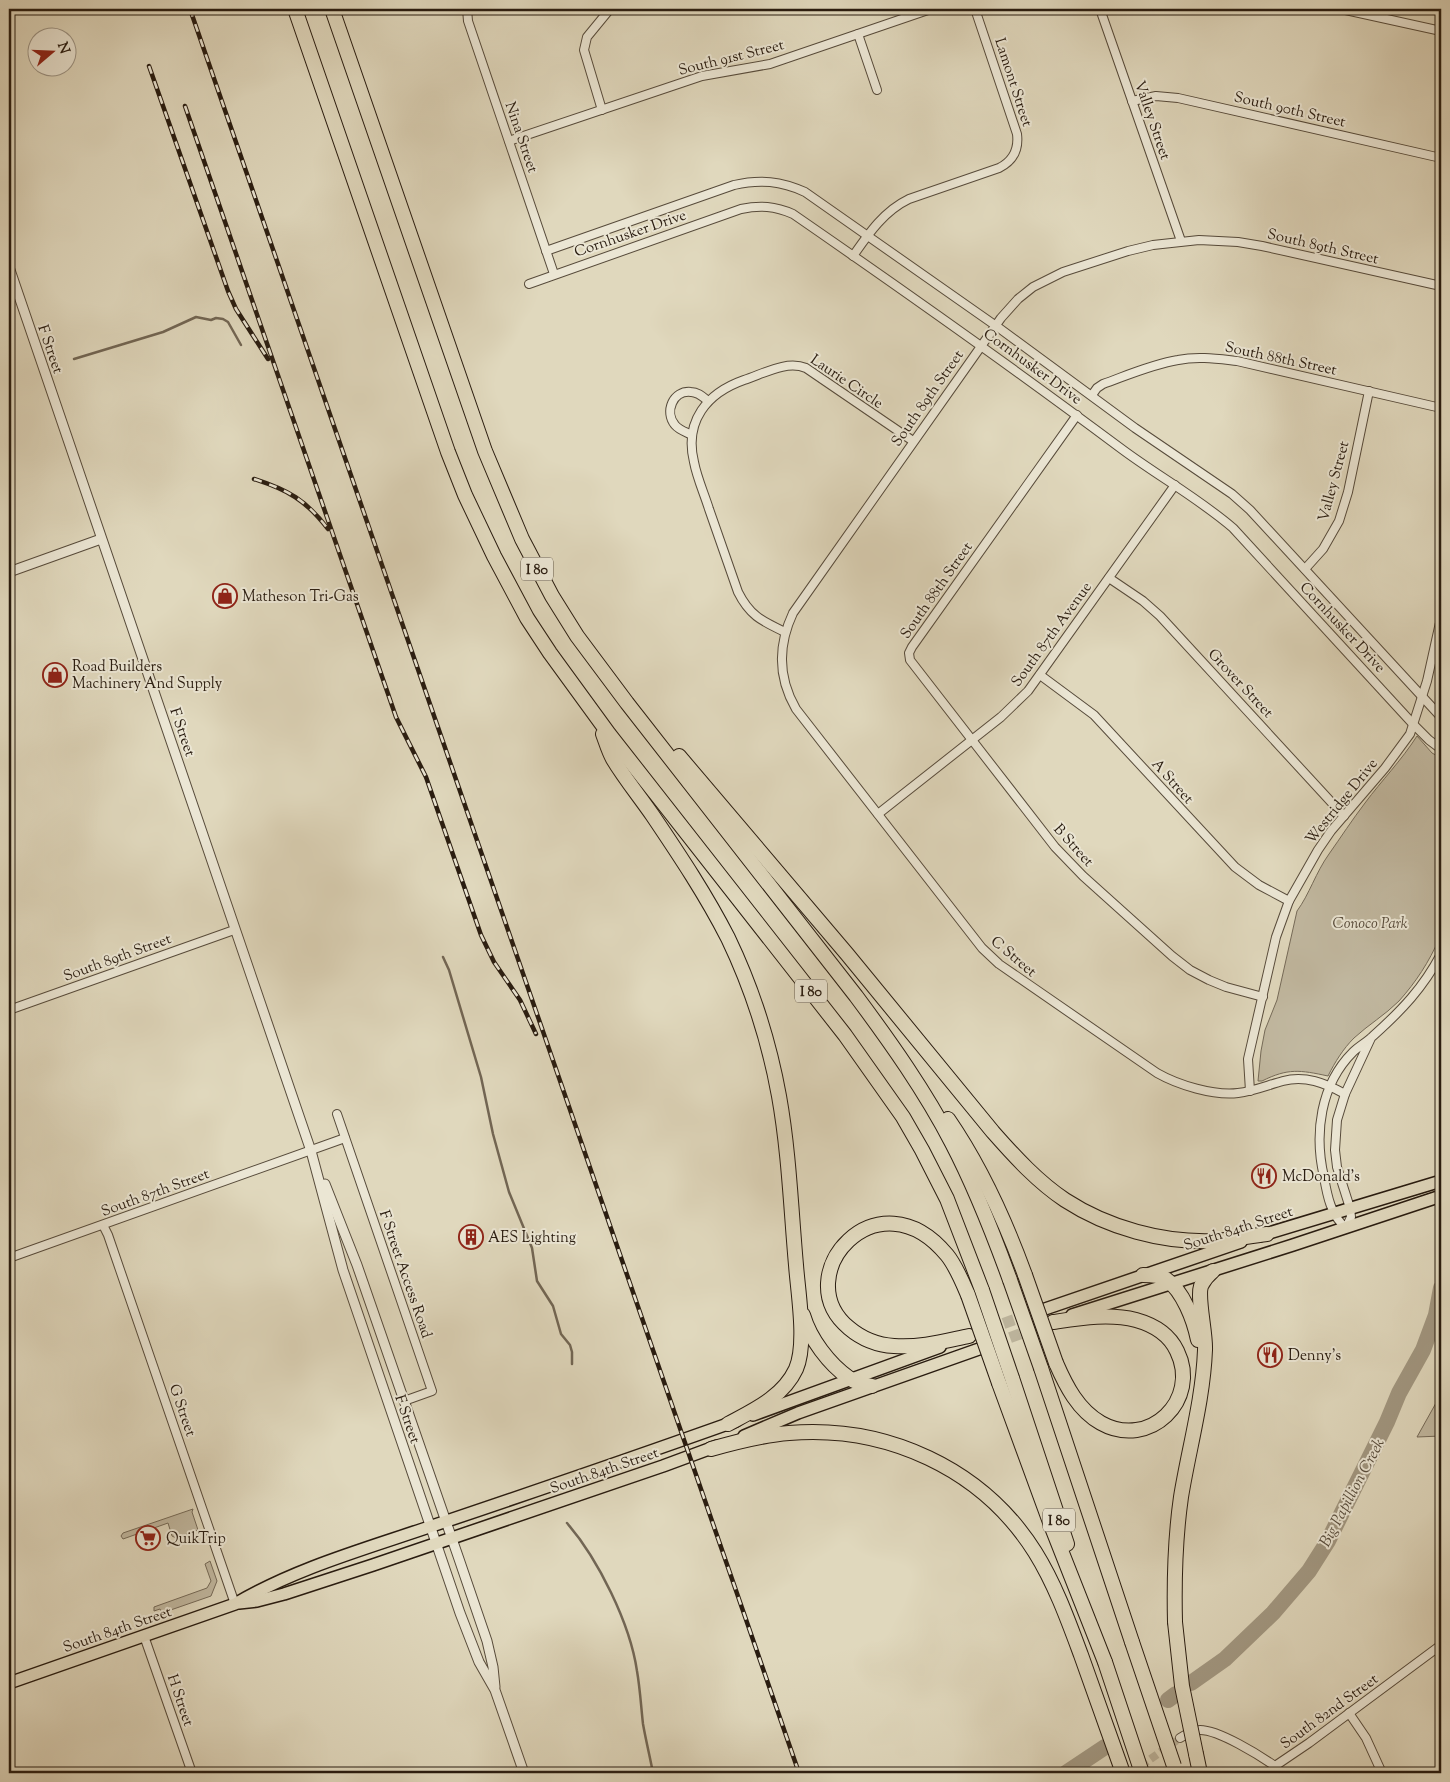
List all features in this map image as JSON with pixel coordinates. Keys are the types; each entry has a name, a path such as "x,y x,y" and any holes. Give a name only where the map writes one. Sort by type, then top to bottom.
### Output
{"highway":[{"name":"I 80","path":"295,9 465,495 494,556 527,618 598,720 828,1013 893,1101 943,1190 961,1232 982,1290 1142,1773"},
{"name":"I 80","path":"332,9 497,481 518,532 536,568 577,636 626,703 846,983 893,1046 952,1142 988,1220 1010,1280 1175,1770"},
{"path":"577,636 829,933 993,1132 1037,1177 1066,1200 1088,1212 1128,1229 1149,1235 1172,1239 1207,1241 1267,1234"},
{"path":"598,720 612,758 675,847 714,913 738,961 757,1009 771,1060 782,1119 798,1290 800,1351 796,1369 785,1386 772,1399 728,1424"},
{"path":"893,1046 939,1105 965,1145 990,1192 1025,1275 1056,1363 1071,1394 1080,1406 1101,1423 1126,1431 1140,1430 1152,1426 1163,1420 1173,1409 1182,1387 1182,1364 1178,1353 1166,1335 1152,1326 1136,1320 1114,1317 1087,1317 1052,1322"},
{"path":"971,1335 938,1343 908,1346 879,1344 867,1340 845,1324 837,1314 832,1302 829,1277 832,1264 846,1241 855,1234 875,1225 897,1224 919,1230 938,1245 953,1263 968,1295 1047,1516 1105,1662"},
{"path":"1200,1773 1181,1680 1176,1622 1175,1542 1202,1383 1205,1348 1200,1290 1202,1284 1213,1271"},
{"path":"1143,1275 1166,1279 1184,1302 1194,1324 1199,1346 1202,1383"},
{"path":"798,1290 804,1318 815,1341 850,1379 863,1385 872,1386"},
{"path":"711,1449 750,1439 786,1433 835,1433 870,1437 922,1454 952,1470 992,1501 1008,1517 1035,1552 1058,1594 1123,1773"}],"main road":[{"name":"South 84th Street","path":"1046,1308 1267,1234 1441,1181"},
{"path":"1052,1322 1441,1196"},
{"name":"South 84th Street","path":"9,1683 235,1604 260,1589 281,1580 728,1424 971,1335"},
{"name":"South 84th Street","path":"235,1604 284,1594 436,1544 711,1449 798,1413 978,1349"}],"street":[{"name":"Nina Street","path":"467,9 468,21 554,274"},
{"path":"602,110 584,50 587,37 610,9"},
{"name":"South 91st Street","path":"509,141 708,74 770,64 931,9"},
{"name":"Lamont Street","path":"868,236 885,215 898,204 999,168 1008,163 1016,151 1017,134 975,9"},
{"name":"Valley Street","path":"1100,9 1181,241"},
{"path":"1341,9 1441,31"},
{"path":"858,34 877,90"},
{"name":"South 90th Street","path":"1132,101 1156,96 1178,98 1441,158"},
{"name":"Cornhusker Drive","path":"546,251 734,185 758,181 785,184 805,192 1092,395 1135,428 1232,494 1250,510 1441,717"},
{"name":"Cornhusker Drive","path":"529,284 741,209 759,206 772,207 793,214 981,346 1233,528 1413,724 1441,749"},
{"path":"853,256 868,236"},
{"name":"South 89th Street","path":"785,632 793,613 995,326 1018,299 1048,278 1128,251 1153,245 1181,241 1218,240 1262,246 1441,286"},
{"name":"F Street","path":"9,267 310,1150 357,1265 452,1538 487,1641 493,1667 495,1690"},
{"name":"South 88th Street","path":"1092,395 1096,388 1103,384 1164,363 1192,358 1214,358 1238,361 1441,408"},
{"name":"Laurie Circle","path":"785,632 763,622 752,614 738,592 695,467 692,453 692,435 699,414 708,401 738,383 785,366 799,365 913,441"},
{"name":"Valley Street","path":"1305,569 1328,542 1343,508 1370,391"},
{"path":"692,435 675,426 671,420 670,406 673,400 685,392 699,394 708,401"},
{"name":"South 88th Street","path":"910,660 912,647 1077,415"},
{"name":"South 87th Avenue","path":"878,814 1015,704 1040,675 1175,485"},
{"path":"9,572 101,539"},
{"name":"Grover Street","path":"1109,578 1144,601 1160,616 1344,816"},
{"name":"Westridge Drive","path":"1250,1091 1248,1059 1276,936 1289,901 1318,850 1397,753 1410,734 1427,681 1441,618"},
{"name":"C Street","path":"785,632 782,667 785,685 791,701 800,715 982,948 999,964 1164,1078 1210,1091 1236,1094 1297,1079 1315,1081 1345,1094"},
{"name":"B Street","path":"910,660 1066,860 1190,970 1209,980 1263,997"},
{"name":"A Street","path":"1040,675 1094,715 1234,867 1259,885 1289,901"},
{"name":"South 89th Street","path":"9,1010 234,930"},
{"path":"1371,1038 1345,1094 1337,1120 1335,1150 1337,1167 1351,1217 1346,1228 1334,1214 1321,1164 1319,1141 1324,1103 1330,1086 1352,1053 1371,1038 1417,993 1441,954"},
{"name":"F Street Access Road","path":"337,1114 432,1391 404,1401"},
{"path":"310,1150 345,1138"},
{"name":"F Street","path":"310,1150 343,1270 430,1527 468,1636 478,1662 495,1690 524,1773"},
{"name":"South 87th Street","path":"9,1258 310,1150"},
{"name":"G Street","path":"103,1225 114,1251 235,1604"},
{"name":"H Street","path":"144,1636 192,1773"},
{"name":"South 82nd Street","path":"1200,1730 1207,1730 1225,1738 1276,1770 1309,1743 1441,1645"},
{"path":"1349,1713 1366,1738 1382,1773"}],"green space":[{"name":"Conoco Park","path":"1417,736 1432,753 1441,758 1441,935 1426,964 1405,994 1394,1006 1350,1042 1328,1076 1294,1071 1258,1081 1265,1030 1277,1000 1297,911 1329,854 1360,809 1405,754"},
{"path":"1441,1394 1441,1436 1417,1437"},
{"path":"193,1509 192,1512 198,1530 176,1538 172,1536 168,1523 123,1539 121,1536 123,1533"},
{"path":"210,1561 217,1581 211,1596 162,1613 160,1609 154,1611 154,1607 207,1588 211,1581 205,1564"}],"waterway":[{"path":"74,359 163,332 196,317 211,320 216,318 223,319 228,322 241,345"},
{"path":"443,957 449,970 481,1077 493,1134 509,1192 532,1248 537,1281 553,1306 561,1334 570,1345 572,1364"},
{"name":"Big Papillion Creek","path":"1191,1683 1225,1659 1273,1613 1309,1571 1328,1541 1387,1422 1399,1393 1423,1350 1436,1315 1441,1288"},
{"path":"567,1523 601,1573 611,1592 627,1633 637,1671 643,1724 653,1773"},
{"name":"Big Papillion Creek","path":"1168,1700 1176,1694"},
{"name":"Big Papillion Creek","path":"1066,1773 1105,1747"}],"tunnel":[{"path":"988,1329 1030,1314"},
{"path":"979,1349 1050,1323"},
{"path":"1131,1773 1180,1738"}],"railway":[{"path":"190,9 799,1773"},
{"path":"149,66 228,291 236,309 268,359"},
{"path":"185,106 396,717 426,777 481,935 494,962 520,1000 536,1034"},
{"path":"254,479 277,487 296,497 312,510 328,529"}],"place":[{"name":"Matheson Tri-Gas","path":"225,596"},
{"name":"Road Builders Machinery And Supply","path":"55,675"},
{"name":"McDonald's","path":"1264,1176"},
{"name":"AES Lighting","path":"471,1237"},
{"name":"Denny's","path":"1270,1355"},
{"name":"QuikTrip","path":"148,1538"}]}
